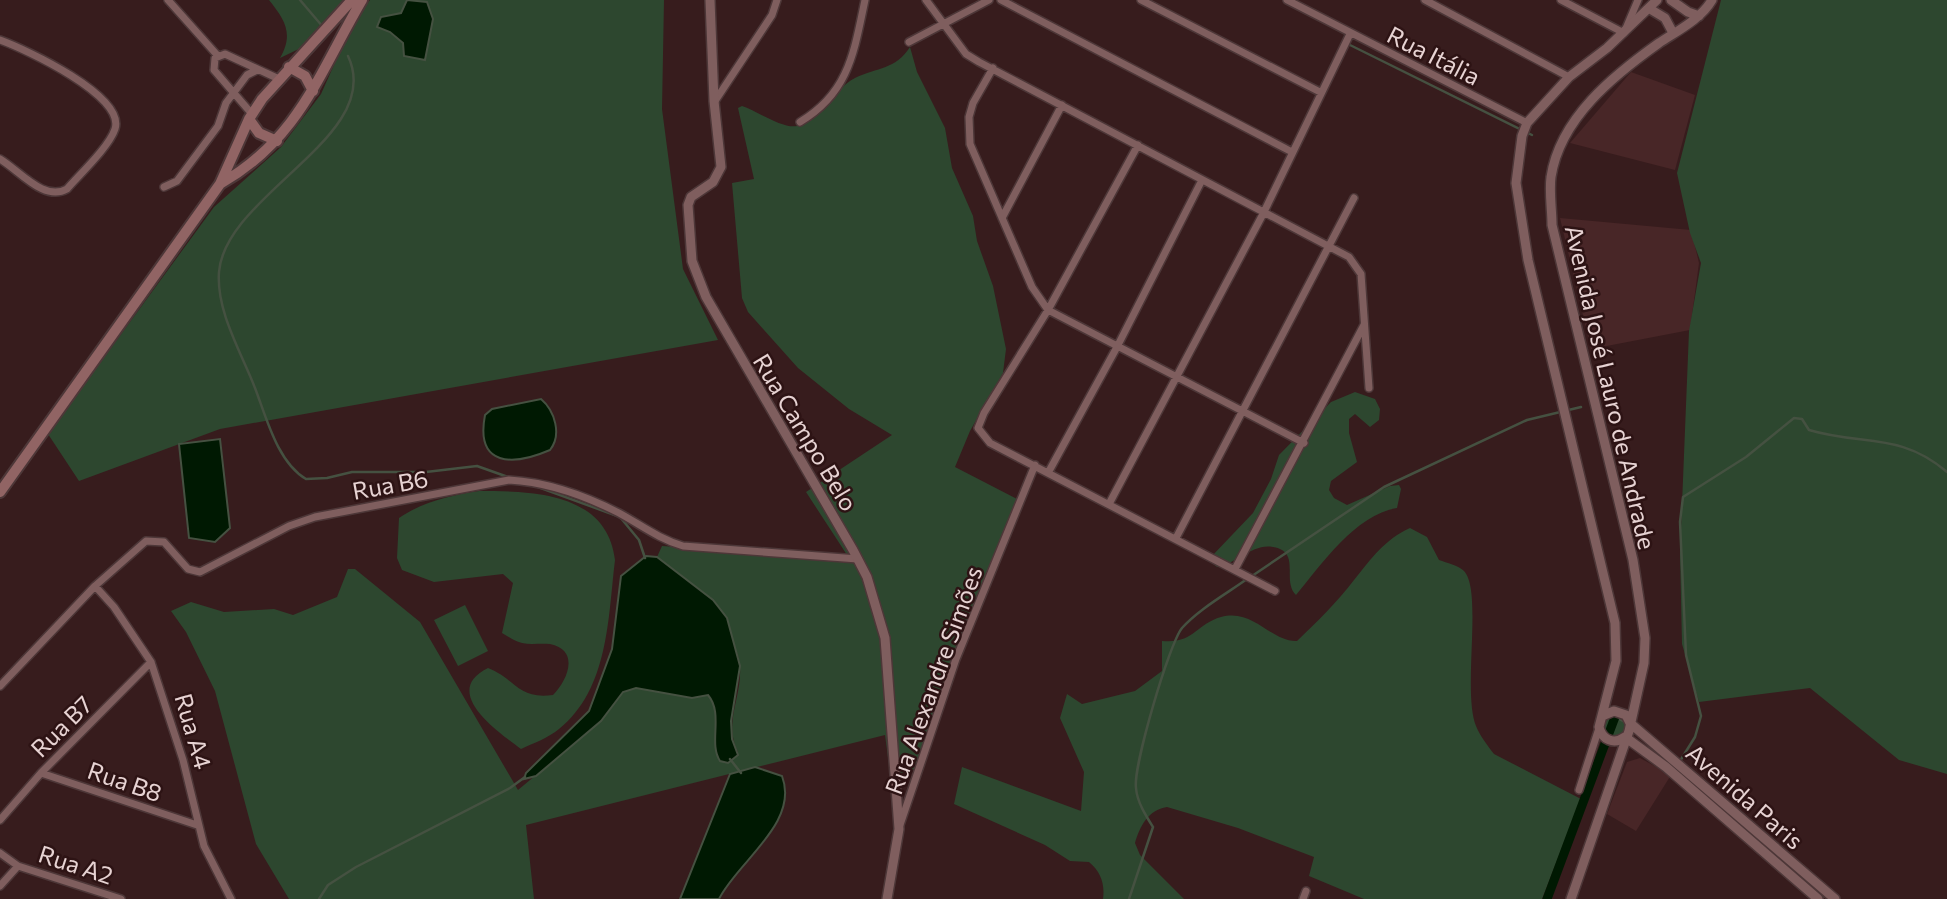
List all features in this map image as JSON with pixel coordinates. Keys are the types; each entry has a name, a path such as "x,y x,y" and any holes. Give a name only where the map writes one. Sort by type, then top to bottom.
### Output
{"main road":[{"path":"0,492 220,184 251,116 289,67 352,0"},
{"path":"220,184 244,170 277,141 313,91 362,0"},
{"path":"289,67 305,76 313,91"},
{"path":"251,116 259,133 277,141"}],"street":[{"path":"168,0 218,56"},
{"name":"Rua Campo Belo","path":"710,0 714,102 721,167 713,183 691,197 688,205 692,261 718,322 867,577 885,638 899,829 887,899"},
{"path":"714,102 772,15 777,0"},
{"path":"800,122 822,109 837,91 859,29 865,0"},
{"path":"926,0 966,54 1263,214 1349,257 1361,274 1369,388"},
{"path":"909,42 989,0"},
{"path":"1001,0 1292,152"},
{"path":"1141,0 1320,92"},
{"name":"Rua Itália","path":"1287,0 1525,129"},
{"path":"1425,0 1569,77"},
{"path":"1561,0 1624,33"},
{"path":"1624,33 1638,0"},
{"path":"1525,129 1569,77 1624,33 1657,0"},
{"path":"1671,0 1699,16"},
{"name":"Avenida José Lauro de Andrade","path":"1630,723 1644,663 1645,638 1633,560 1552,225 1551,178 1566,137 1601,89 1699,16 1712,0"},
{"path":"1650,9 1665,18 1673,33"},
{"path":"1109,504 1263,214 1350,34"},
{"path":"0,40 38,56 77,80 111,109 116,122 111,135 68,189 60,193 45,191 0,159"},
{"path":"251,116 240,103 237,93 214,70 214,61 225,54 256,71 279,79"},
{"path":"993,68 973,103 969,117 970,144 1032,287 1048,310 1304,443"},
{"path":"164,187 177,181 218,126 226,103 237,93 244,79 256,71"},
{"path":"1002,218 1062,105"},
{"name":"Avenida José Lauro de Andrade","path":"1525,129 1517,183 1528,260 1615,623 1616,662 1602,716"},
{"path":"1138,145 1048,310 984,413 978,428 990,443 1275,592"},
{"path":"1048,473 1117,347 1202,180"},
{"path":"1176,538 1354,198"},
{"path":"1235,569 1304,443 1364,324"},
{"name":"Rua Alexandre Simões","path":"899,829 932,737 947,682 1035,465"},
{"name":"Rua B6","path":"0,687 95,586 146,541 164,542 188,569 200,572 289,526 315,517 509,480 530,481 595,503 619,513 663,540 683,546 858,559"},
{"name":"Rua A4","path":"95,586 114,607 151,662 183,760 197,825 231,899"},
{"name":"Rua B7","path":"0,820 41,773 151,662"},
{"path":"1571,899 1630,723 1626,715 1609,711 1602,716 1579,790"},
{"name":"Avenida Paris","path":"1630,723 1835,899"},
{"path":"1599,727 1602,735 1609,740 1618,741 1625,737"},
{"name":"Avenida Paris","path":"1625,737 1666,767 1818,899"},
{"name":"Rua B8","path":"41,773 197,825"},
{"name":"Rua A2","path":"0,853 18,866 121,899"},
{"path":"0,886 18,866"}],"shaded area":[{"path":"269,0 346,0 303,47 280,58 286,42 286,27"},
{"path":"370,0 664,0 662,109 683,269 718,340 220,429 79,481 48,434 214,207 281,147 321,94 354,20"},
{"path":"407,0 427,2 433,19 425,60 404,56 403,43 390,32 377,27 381,17 401,13"},
{"path":"1721,0 1947,0 1947,774 1899,760 1810,688 1699,702 1682,644 1680,554 1689,331 1701,263 1690,233 1677,173"},
{"path":"910,47 917,72 945,128 952,168 973,216 977,241 993,286 1006,349 1003,373 970,431 955,467 1019,500 919,762 913,770 901,773 889,765 885,735 526,825 534,899 289,899 256,844 215,691 186,632 171,611 191,602 224,612 274,609 293,615 337,597 348,569 355,569 420,622 518,790 601,721 623,692 636,688 692,698 708,695 716,716 717,756 738,752 732,730 740,678 737,653 720,622 708,607 657,557 662,546 849,558 806,492 892,435 849,409 798,368 748,312 742,298 732,183 754,179 738,108 742,106 785,125 797,126 806,123 821,112 847,83 892,64"},
{"path":"1631,72 1695,95 1675,170 1570,143"},
{"path":"1560,218 1691,230 1699,263 1690,330 1591,349"},
{"path":"1355,392 1375,399 1380,409 1379,420 1370,427 1355,414 1349,419 1349,433 1357,462 1331,481 1329,490 1334,498 1347,505 1390,486 1399,485 1401,489 1397,508 1382,512 1353,530 1296,595 1290,582 1289,560 1282,550 1273,547 1258,548 1224,565 1217,567 1212,563 1211,557 1253,513 1271,479 1279,455 1331,402"},
{"path":"541,399 550,410 555,423 556,437 550,450 511,460 491,453 483,432 485,415 492,409"},
{"path":"220,439 230,528 215,542 189,538 179,444"},
{"path":"479,491 543,495 582,508 598,521 609,538 615,560 603,651 588,694 575,713 559,729 521,749 478,712 471,700 470,689 474,678 488,668 524,692 541,696 553,695 567,674 568,659 565,652 550,644 519,642 502,633 513,583 503,574 434,582 402,570 397,558 399,518 438,500"},
{"path":"1410,528 1427,537 1439,560 1462,569 1469,582 1472,599 1472,710 1482,737 1494,754 1581,799 1542,899 1364,899 1309,876 1314,857 1238,828 1167,807 1150,815 1139,831 1135,843 1140,855 1184,899 1103,899 1101,879 1089,862 1070,861 1045,845 954,804 962,767 1081,811 1084,772 1060,718 1067,694 1082,704 1135,691 1162,671 1162,641 1181,640 1221,617 1243,617 1287,640 1297,641 1334,604 1379,550"},
{"path":"646,556 657,557 713,600 727,618 740,666 731,721 732,739 738,755 728,763 720,761 715,746 715,711 708,695 692,698 636,688 623,692 601,721 536,776 524,779 526,773 589,711 612,649 621,576"},
{"path":"465,605 488,651 458,666 434,620"},
{"path":"1614,715 1622,718 1625,726 1622,734 1614,737 1606,734 1603,726 1606,718"},
{"path":"1640,758 1671,775 1636,831 1607,814 1627,762"},
{"path":"755,767 782,776 785,793 775,826 719,899 680,899 730,774"}],"waterway":[{"path":"300,0 323,27"},
{"path":"1350,45 1532,135"},
{"path":"348,56 354,85 345,113 325,139 247,217 228,244 219,272 225,316 280,450 287,462 306,479 327,478 352,472 426,472 477,466 508,477"},
{"path":"1252,576 1384,487 1527,420 1581,407"},
{"path":"1680,761 1695,737 1701,716 1686,655 1680,522 1683,497 1746,457 1794,418 1802,419 1809,430 1897,445 1930,459 1947,472"},
{"path":"538,487 620,517 639,540 645,558"},
{"path":"1129,899 1153,827 1142,809 1136,788 1140,756 1169,657 1182,628 1204,608 1247,579"},
{"path":"1615,717 1627,723"},
{"path":"1547,899 1615,717"},
{"path":"730,759 741,773"},
{"path":"319,899 328,885 356,867 510,788 525,777"}]}
